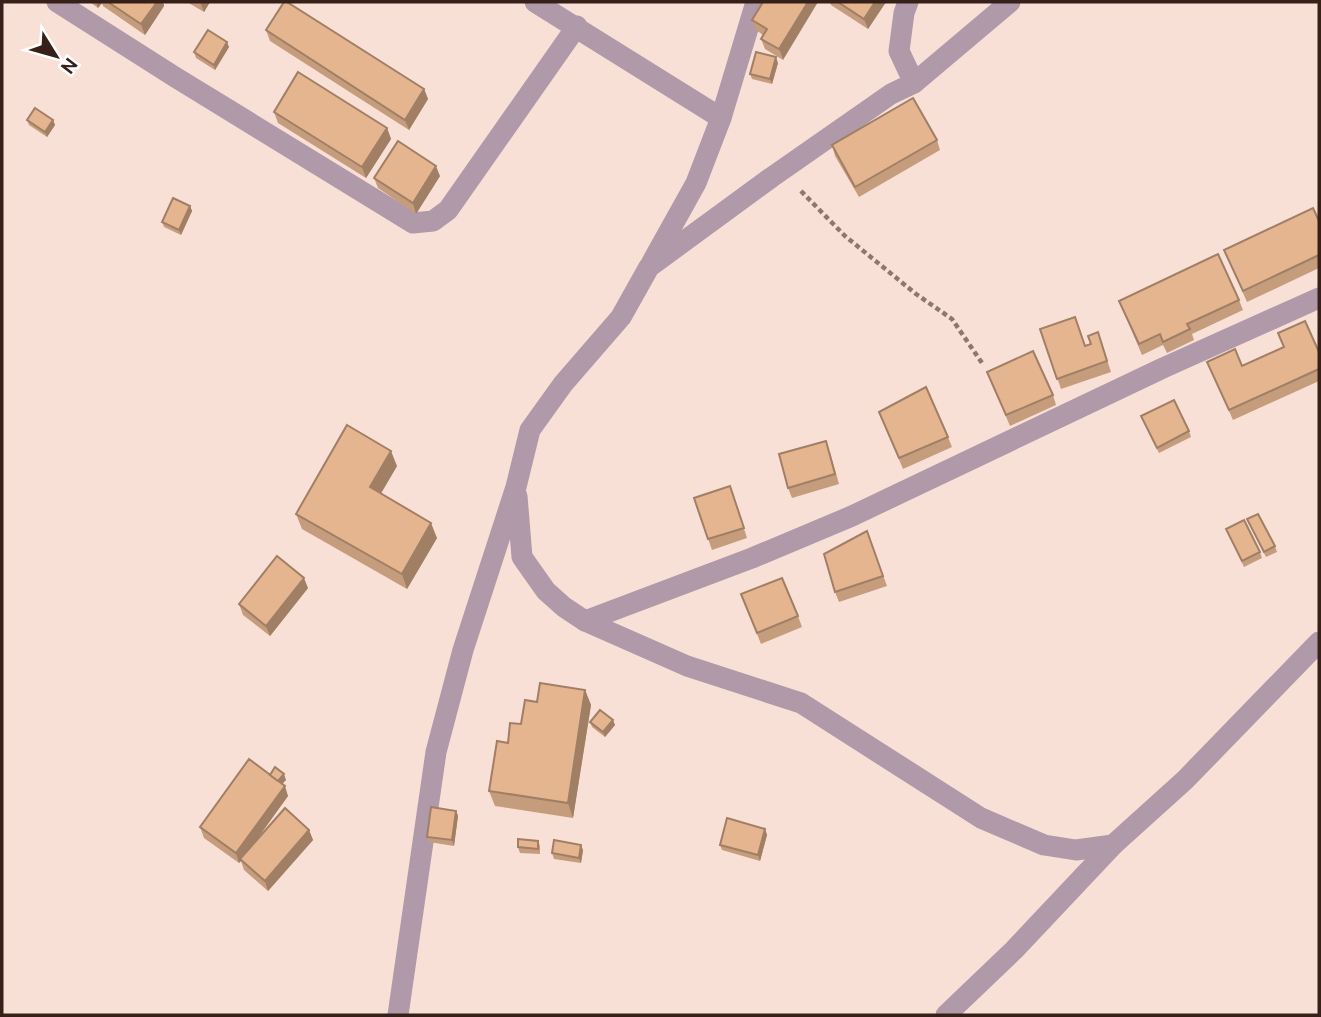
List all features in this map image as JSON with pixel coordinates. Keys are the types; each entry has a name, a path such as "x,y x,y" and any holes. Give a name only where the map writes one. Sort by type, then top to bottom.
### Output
{"street":[{"path":"57,2 413,223 433,221 448,210 577,26"},
{"path":"535,2 721,118"},
{"path":"398,1015 436,752 463,650 516,487 530,430 564,384 621,317 696,183 721,118 756,2"},
{"path":"908,2 899,51 914,83"},
{"path":"649,267 891,94 914,83 1010,2"},
{"path":"585,621 752,558 852,516 1163,368 1319,299"},
{"path":"516,487 522,557 547,591 585,621 687,666 801,703 981,818 1044,845 1076,850 1113,845"},
{"path":"946,1015 1014,950 1113,845 1185,780 1319,642"}],"path":[{"path":"772,177 801,191 845,236 916,294 953,319 982,363"}],"building":[{"path":"108,2 157,2 141,24"},
{"path":"284,2 424,89 405,120 266,30"},
{"path":"763,2 808,2 779,49 761,39 767,29 752,20"},
{"path":"838,2 875,2 864,19"},
{"path":"208,30 227,42 214,65 194,52"},
{"path":"756,52 776,57 770,79 750,74"},
{"path":"298,72 387,128 362,167 274,112"},
{"path":"913,98 937,140 855,187 832,145"},
{"path":"35,108 53,120 45,132 27,120"},
{"path":"398,141 436,166 413,203 374,178"},
{"path":"173,198 190,206 179,230 162,222"},
{"path":"1313,208 1319,221 1319,255 1243,291 1224,250"},
{"path":"1218,254 1239,300 1187,324 1190,329 1163,342 1160,334 1139,344 1119,301"},
{"path":"1075,317 1085,346 1091,344 1088,336 1098,332 1107,361 1057,379 1040,329"},
{"path":"1305,321 1319,352 1319,369 1229,410 1207,362 1235,349 1242,366 1284,347 1278,333"},
{"path":"1033,351 1053,395 1006,415 987,372"},
{"path":"926,387 948,437 899,458 879,412"},
{"path":"1174,400 1189,431 1157,448 1141,416"},
{"path":"347,425 391,451 370,487 431,523 402,574 296,514"},
{"path":"826,441 835,474 788,488 779,454"},
{"path":"730,486 744,528 708,539 694,498"},
{"path":"1258,514 1275,546 1264,552 1247,519"},
{"path":"1244,520 1260,552 1242,561 1226,529"},
{"path":"867,531 883,576 835,592 824,554"},
{"path":"277,556 304,578 266,626 239,604"},
{"path":"782,578 798,616 757,633 741,594"},
{"path":"540,683 585,690 568,803 489,791 497,741 508,743 510,723 521,724 525,700 537,702"},
{"path":"600,710 613,720 603,732 590,722"},
{"path":"249,759 285,786 236,853 200,827"},
{"path":"275,767 284,774 278,781 270,775"},
{"path":"431,807 456,811 452,840 427,837"},
{"path":"285,808 309,830 265,881 240,859"},
{"path":"727,818 765,829 758,855 720,845"},
{"path":"518,839 538,841 538,849 518,847"},
{"path":"554,840 581,845 579,858 552,853"}]}
